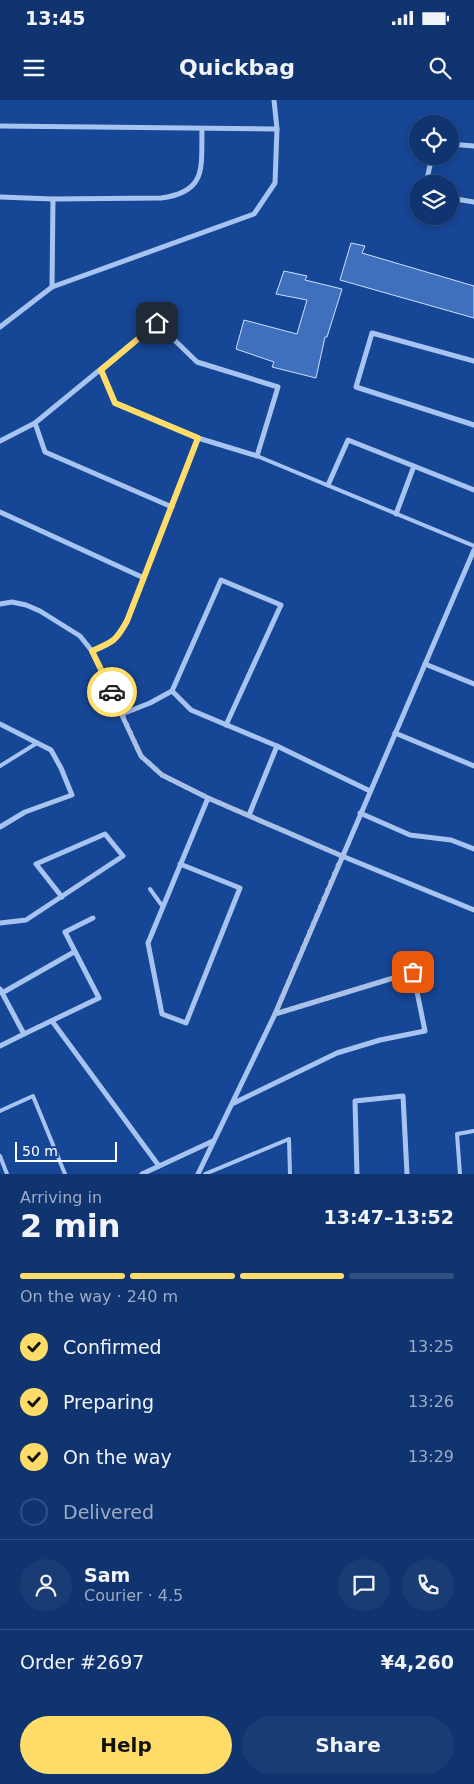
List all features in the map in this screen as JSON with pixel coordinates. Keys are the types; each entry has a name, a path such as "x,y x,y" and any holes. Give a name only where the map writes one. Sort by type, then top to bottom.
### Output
{"street":[{"path":"0,327 52,287 254,214 276,183 277,129 274,100"},
{"path":"0,126 277,129"},
{"path":"0,198 161,198 176,196 193,186 198,178 201,170 202,129"},
{"path":"459,145 474,146"},
{"path":"52,287 53,199"},
{"path":"459,200 474,202"},
{"path":"0,441 35,424 157,323 197,362 278,387 257,456 198,438 115,403 101,370"},
{"path":"474,361 372,333 356,387 474,425"},
{"path":"35,424 45,452 172,508"},
{"path":"92,651 108,644 119,636 172,508 198,438"},
{"path":"328,485 348,440 474,490"},
{"path":"396,514 414,466"},
{"path":"0,512 144,578"},
{"path":"198,1174 213,1141 234,1103 275,1014 474,548"},
{"path":"122,714 172,691 221,580 281,605 226,725"},
{"path":"0,604 12,602 26,605 40,611 80,636 92,651 141,756 173,782 342,856 474,910"},
{"path":"425,664 474,684"},
{"path":"172,691 191,710 277,746 370,791"},
{"path":"0,724 51,750 72,795 25,812 0,826"},
{"path":"395,733 474,766"},
{"path":"249,815 277,746"},
{"path":"180,864 240,888 186,1023 162,1014 148,943 180,864 208,798"},
{"path":"360,813 410,834 451,840 474,849"},
{"path":"0,924 26,920 62,897 123,856 105,834 36,864 62,897"},
{"path":"0,1046 99,998 65,932 93,918"},
{"path":"24,1034 1,991 74,952"},
{"path":"234,1103 337,1053 380,1040 425,1031 413,972 275,1014"},
{"path":"52,1021 159,1166"},
{"path":"357,1174 355,1101 403,1096 407,1174"},
{"path":"142,1174 213,1141"}],"lane":[{"path":"257,456 474,548"},
{"path":"0,766 37,743"},
{"path":"150,889 163,907"},
{"path":"0,1111 32,1096 65,1174"},
{"path":"460,1174 457,1134 474,1131"},
{"path":"205,1174 289,1139 290,1174"},
{"path":"0,1156 7,1174"}],"building":[{"path":"351,243 365,246 362,253 474,286 474,318 340,280"},
{"path":"284,271 307,276 305,280 342,289 327,337 325,337 316,378 272,367 274,362 236,349 244,320 297,334 307,300 276,294"}],"way so far":[{"path":"112,692 141,756 162,775 208,798 342,856 275,1014 413,972"}],"route":[{"path":"112,692 92,651 108,644 119,636 127,621 198,438 115,403 101,370 157,323"}]}
